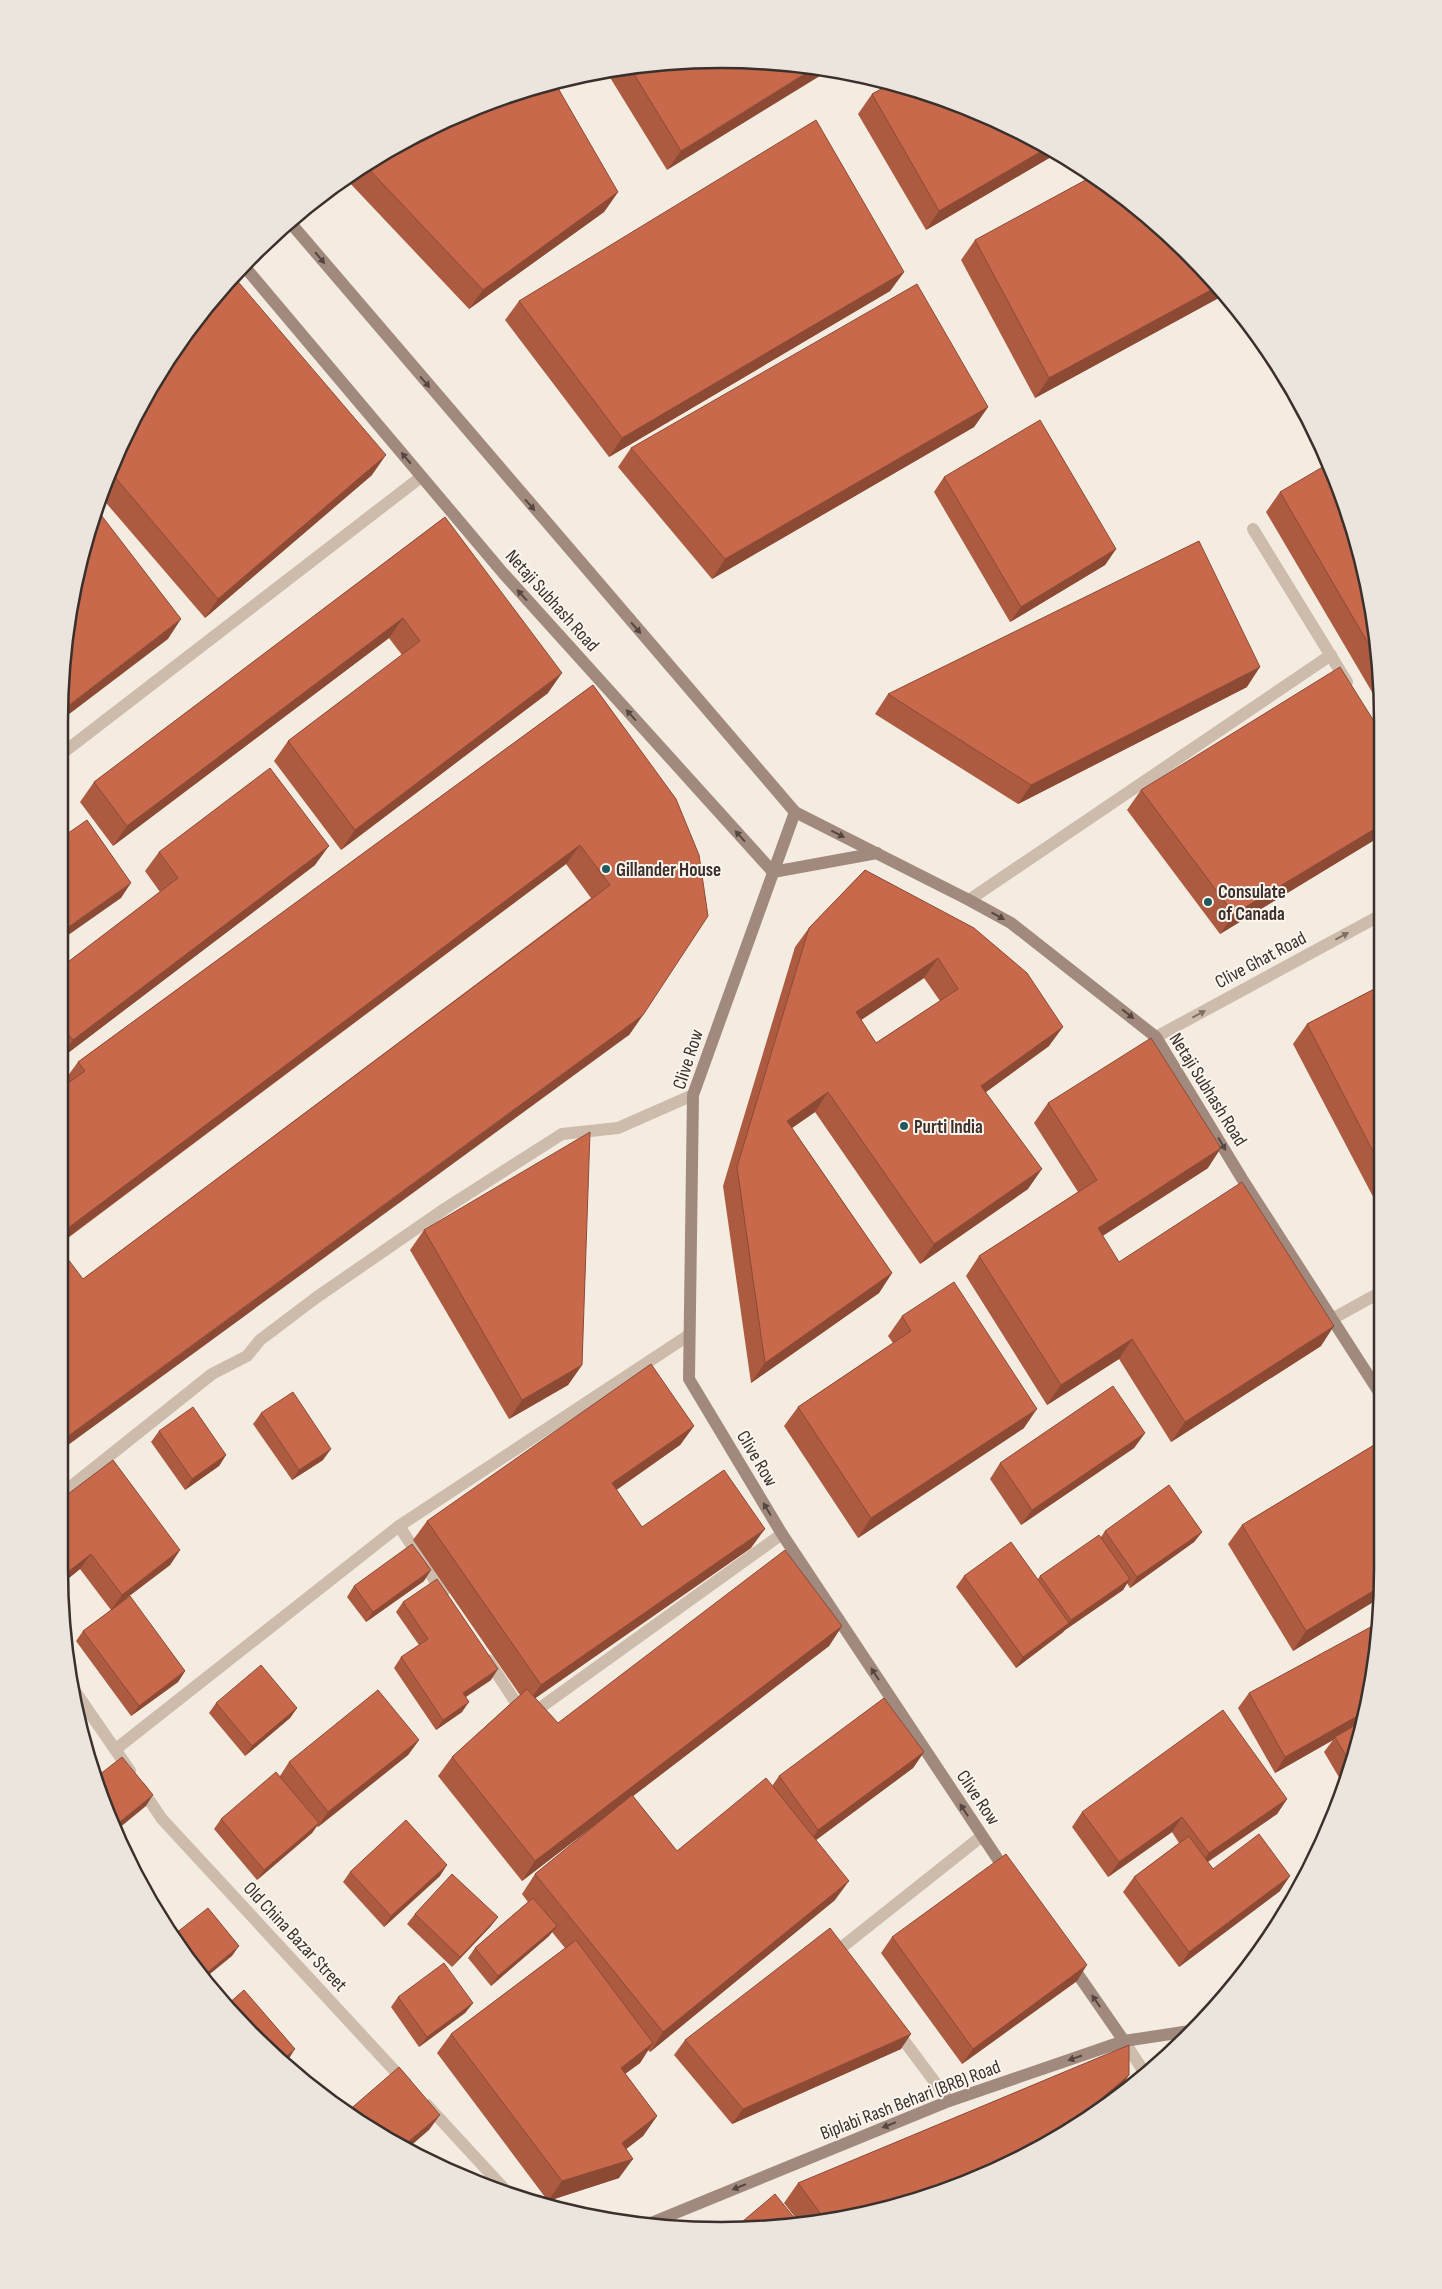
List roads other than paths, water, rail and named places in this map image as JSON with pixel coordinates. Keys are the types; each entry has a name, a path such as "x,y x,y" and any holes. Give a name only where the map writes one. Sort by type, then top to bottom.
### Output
{"main road":[{"name":"Netaji Subhash Road","path":"294,227 795,812 1011,923 1156,1037 1244,1182 1374,1384"},
{"name":"Netaji Subhash Road","path":"248,271 503,573 773,872"},
{"name":"Clive Row","path":"795,812 692,1095 689,1379 782,1534 1016,1885"},
{"path":"773,872 877,853"},
{"path":"1061,1951 1124,2041"},
{"name":"Biplabi Rash Behari (BRB) Road","path":"664,2219 949,2101 1124,2041 1180,2032"}],"street":[{"path":"68,749 421,476"},
{"path":"1253,529 1356,697"},
{"path":"969,900 1331,655"},
{"name":"Clive Ghat Road","path":"1156,1037 1374,919"},
{"path":"68,1489 212,1374 247,1356 260,1340 317,1297 446,1208 562,1134 618,1128 692,1095"},
{"path":"1332,1319 1374,1297"},
{"path":"116,1749 399,1526 689,1335"},
{"path":"399,1526 452,1606"},
{"path":"478,1646 526,1718 782,1534"},
{"name":"Old China Bazar Street","path":"81,1700 162,1819 498,2182"},
{"path":"849,1967 837,1952 982,1836"},
{"path":"890,2022 949,2101"},
{"path":"1124,2041 1141,2068"}],"place":[{"name":"Gillander House","path":"606,869"},
{"name":"Consulate of Canada","path":"1208,902"},
{"name":"Purti India","path":"904,1126"}]}
